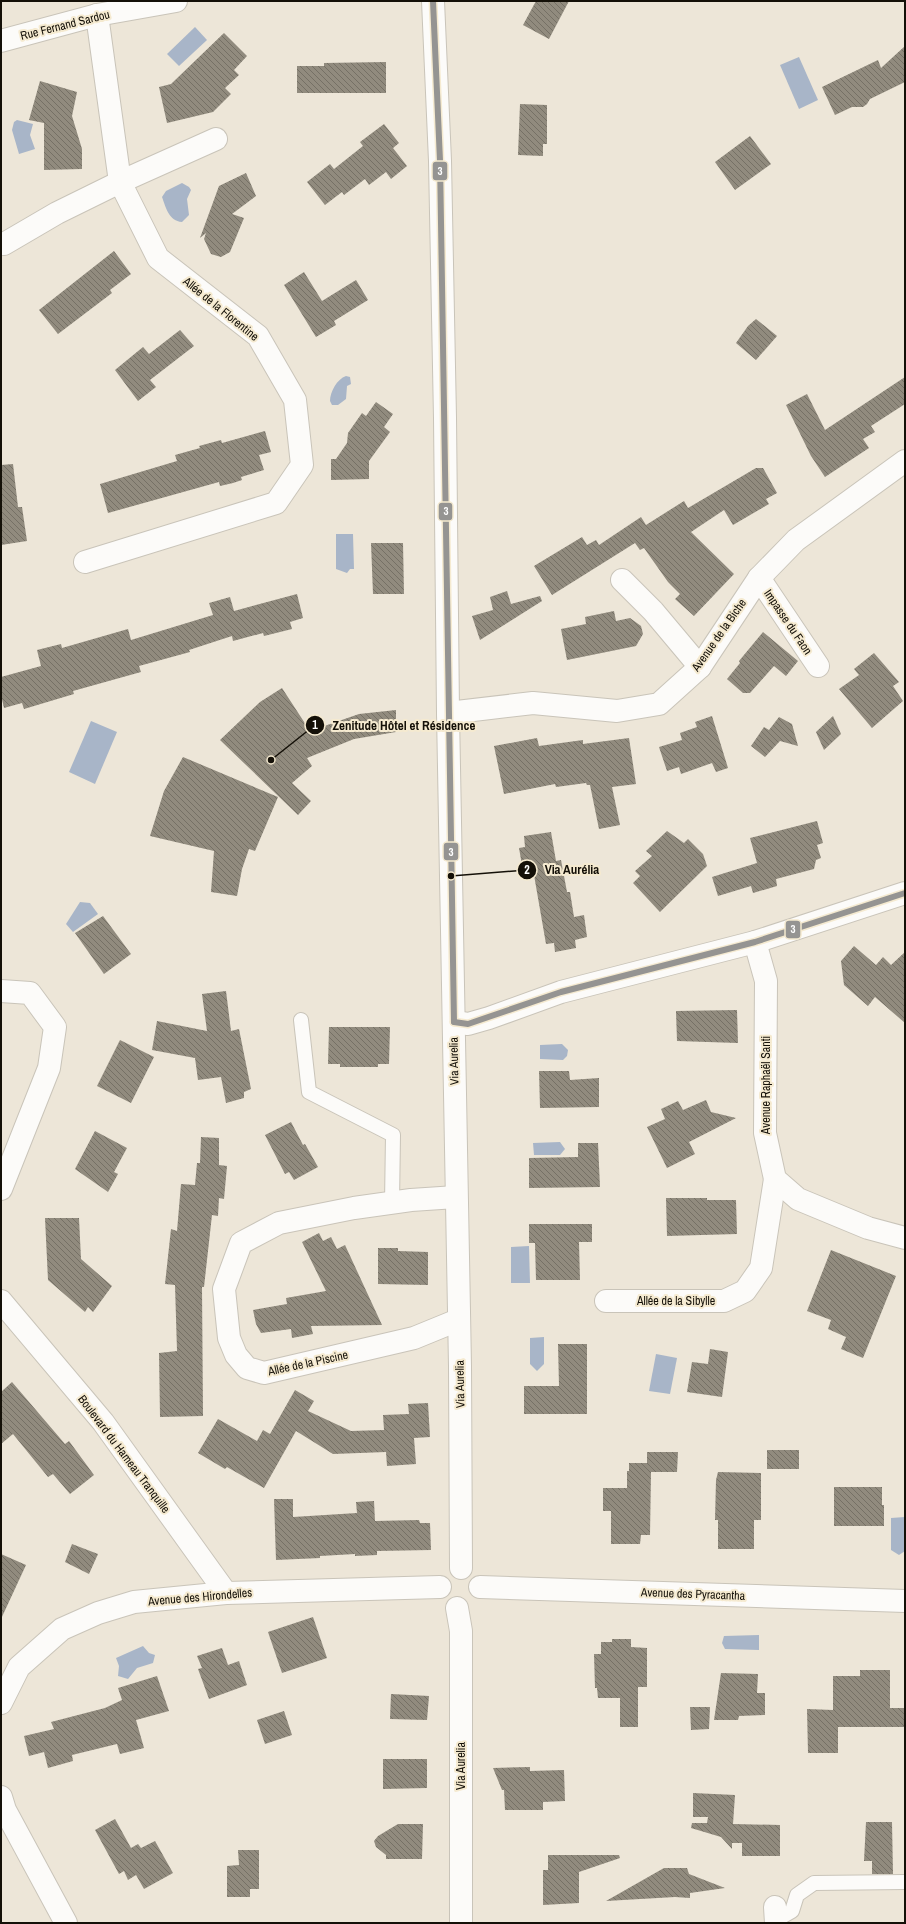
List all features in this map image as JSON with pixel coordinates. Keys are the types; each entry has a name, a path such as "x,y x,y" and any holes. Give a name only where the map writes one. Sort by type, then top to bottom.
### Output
{"street":[{"name":"Rue Fernand Sardou","path":"1,41 97,15 176,1"},
{"name":"Via Aurelia","path":"433,1 440,169 461,1568"},
{"name":"Allée de la Florentine","path":"85,562 276,503 302,465 295,400 258,336 158,258 120,182 97,15"},
{"path":"4,244 57,213 120,182 216,139"},
{"name":"Avenue de la Biche","path":"448,713 533,703 618,711 659,704 700,668 759,578 796,540 905,461"},
{"name":"Impasse du Faon","path":"759,578 818,666"},
{"path":"622,580 653,611 700,668"},
{"path":"454,1022 468,1024 562,992 755,942 905,893"},
{"name":"Avenue Raphaël Santi","path":"755,942 766,981 766,1133 775,1179"},
{"path":"1,1189 49,1068 55,1027 30,993 2,990"},
{"path":"775,1179 798,1199 868,1228 905,1238"},
{"name":"Allée de la Sibylle","path":"606,1301 724,1301 745,1291 761,1268 775,1179"},
{"name":"Allée de la Piscine","path":"456,1197 354,1208 279,1223 241,1242 224,1289 229,1338 236,1355 247,1368 264,1373 414,1338 458,1320"},
{"name":"Boulevard du Hameau Tranquille","path":"1,1301 103,1422 226,1593"},
{"path":"461,1568 474,1574 480,1588 477,1599 469,1607 458,1608 444,1601 440,1587 447,1573 461,1568"},
{"name":"Avenue des Hirondelles","path":"1,1700 19,1667 62,1629 98,1613 134,1602 226,1593 440,1587"},
{"name":"Avenue des Pyracantha","path":"480,1588 905,1601"},
{"name":"Via Aurelia","path":"458,1608 461,1639 461,1923"},
{"path":"2,1806 66,1923"}],"lane":[{"path":"302,1020 309,1092 393,1135 392,1203"},
{"path":"775,1917 792,1911 797,1894 814,1883 905,1882"}],"water":[{"path":"195,27 207,40 179,66 167,54"},
{"path":"799,57 818,100 799,109 780,65"},
{"path":"17,120 33,124 30,135 35,149 19,154 12,130 14,122"},
{"path":"182,183 191,190 187,199 189,215 182,222 171,217 162,197 166,191"},
{"path":"346,376 350,377 351,384 347,386 346,399 338,405 332,405 330,397 333,390 337,383"},
{"path":"336,534 353,534 354,569 350,569 347,573 336,569"},
{"path":"91,721 117,732 95,784 69,772"},
{"path":"80,902 90,903 98,914 73,932 66,924"},
{"path":"562,1044 568,1050 567,1056 563,1060 540,1059 540,1045"},
{"path":"560,1142 565,1149 560,1155 534,1155 533,1143"},
{"path":"529,1246 530,1283 511,1283 511,1247"},
{"path":"544,1337 544,1364 537,1371 530,1364 530,1338"},
{"path":"656,1354 677,1358 670,1394 649,1391"},
{"path":"905,1517 905,1551 899,1555 891,1550 891,1518"},
{"path":"759,1635 759,1650 725,1649 722,1643 724,1636"},
{"path":"143,1646 149,1653 155,1655 153,1663 137,1668 128,1679 118,1676 119,1666 116,1658"}],"building":[{"path":"536,1 569,1 549,39 523,25"},
{"path":"224,33 247,56 234,70 239,75 225,88 231,94 213,112 167,123 159,87 171,84"},
{"path":"905,46 905,82 870,99 863,107 852,107 835,115 822,87 878,60 881,68"},
{"path":"386,62 386,93 297,93 297,66 324,66 324,63"},
{"path":"40,81 77,92 72,116 82,149 82,169 44,170 44,123 29,120"},
{"path":"520,104 547,105 547,144 543,144 543,156 518,155"},
{"path":"384,124 399,143 393,148 407,166 391,179 386,172 369,185 365,179 344,195 342,192 325,205 307,182 330,164 334,169 363,146 360,142"},
{"path":"750,136 771,164 735,190 715,162"},
{"path":"246,173 256,196 232,214 244,218 230,252 221,257 211,254 204,239 206,233 200,238 219,186"},
{"path":"114,251 131,274 110,290 112,293 58,334 39,310"},
{"path":"304,272 322,301 356,280 368,300 334,321 336,325 316,337 284,285"},
{"path":"756,319 777,336 756,360 736,343 748,326"},
{"path":"180,330 194,346 150,380 156,387 138,401 115,370 143,347 149,354"},
{"path":"905,377 905,404 871,426 875,432 863,439 869,448 825,477 811,456 786,405 807,394 825,430"},
{"path":"376,402 393,414 384,427 390,432 369,461 369,479 331,480 331,459 336,459 347,443 348,433 362,413 366,416"},
{"path":"265,431 271,452 259,455 264,470 241,477 242,480 233,483 220,486 219,482 108,513 100,484 177,461 175,455 200,448 199,446 221,440 222,443"},
{"path":"13,464 18,507 22,507 27,541 1,545 1,465"},
{"path":"756,468 763,468 777,493 766,499 769,504 733,525 724,510 691,532 734,574 694,616 675,599 680,594 668,582 644,548 640,550 635,543 552,595 534,566 582,537 587,545 596,540 599,545 641,517 646,525 684,501 688,508"},
{"path":"371,543 403,543 404,594 373,594"},
{"path":"507,591 511,604 540,596 542,601 480,640 472,616 493,610 490,597"},
{"path":"297,594 303,618 290,622 292,629 264,636 263,633 233,641 232,636 189,650 190,652 139,666 141,672 73,691 74,694 24,709 22,703 4,708 1,695 1,677 41,666 37,650 61,644 62,648 128,629 131,640 213,615 209,603 230,597 234,611"},
{"path":"614,611 616,621 630,618 641,626 643,634 636,646 567,660 561,629 586,624 585,617"},
{"path":"763,632 798,661 786,676 774,666 750,693 743,693 727,679 740,663 739,661"},
{"path":"874,653 899,682 893,686 903,701 872,728 839,689 859,675 854,669"},
{"path":"282,688 310,731 359,714 396,710 396,732 354,739 307,758 312,766 292,783 311,801 298,815 220,740 260,702"},
{"path":"712,716 728,768 716,772 712,763 681,774 679,767 667,771 659,747 682,740 680,733 697,727 695,722"},
{"path":"833,716 841,734 824,750 816,732"},
{"path":"779,717 792,724 798,746 780,741 765,757 751,746 764,727 769,730"},
{"path":"537,738 539,746 583,740 583,744 629,738 636,784 612,787 620,825 599,829 590,785 587,785 586,783 556,787 555,784 504,794 494,746"},
{"path":"183,757 278,797 255,851 249,849 242,869 237,896 211,892 214,851 150,836 164,791"},
{"path":"817,821 823,843 817,845 821,858 816,860 814,869 776,879 777,886 753,893 751,886 718,896 712,877 757,863 750,838"},
{"path":"667,831 684,843 688,839 703,854 707,866 660,912 633,883 640,876 635,871 652,856 646,851"},
{"path":"551,832 556,861 561,860 567,892 570,892 574,917 584,915 587,937 575,940 576,948 555,952 554,943 546,944 534,875 524,877 519,848 525,847 524,836"},
{"path":"103,916 131,954 104,974 75,933"},
{"path":"854,946 876,965 883,957 891,965 905,952 905,1023 875,997 868,1006 844,985 841,961"},
{"path":"226,991 231,1031 239,1029 251,1089 244,1092 244,1098 226,1103 221,1077 198,1080 195,1058 152,1050 157,1021 207,1031 202,994"},
{"path":"737,1010 738,1043 677,1041 676,1011"},
{"path":"329,1027 390,1027 389,1064 378,1064 378,1067 340,1067 340,1064 328,1064"},
{"path":"120,1040 154,1057 131,1103 97,1086"},
{"path":"539,1071 569,1071 570,1080 599,1078 599,1107 540,1108"},
{"path":"706,1100 711,1112 736,1118 689,1142 695,1154 667,1168 647,1127 665,1119 661,1109 678,1101 683,1110"},
{"path":"291,1122 303,1145 305,1144 318,1167 294,1180 289,1172 285,1174 265,1135"},
{"path":"95,1131 127,1148 114,1172 118,1174 108,1192 75,1169"},
{"path":"201,1137 219,1138 219,1165 227,1166 224,1199 219,1198 218,1216 212,1215 204,1287 202,1287 203,1416 160,1417 159,1353 177,1351 175,1285 165,1284 171,1229 177,1231 181,1184 195,1185 197,1163 200,1163"},
{"path":"578,1143 598,1143 600,1187 529,1188 529,1158 578,1157"},
{"path":"666,1198 736,1200 737,1234 667,1236"},
{"path":"45,1218 79,1218 81,1259 112,1286 93,1312 88,1307 85,1312 48,1280"},
{"path":"529,1224 592,1224 592,1242 579,1242 580,1280 536,1280 535,1243 529,1243"},
{"path":"319,1233 323,1241 331,1237 337,1249 345,1245 382,1325 311,1326 313,1334 292,1338 291,1329 261,1333 256,1324 253,1310 287,1304 286,1298 326,1291 302,1242"},
{"path":"378,1248 398,1248 398,1251 428,1252 428,1285 378,1284"},
{"path":"831,1250 896,1276 863,1358 841,1349 846,1337 828,1329 831,1320 807,1311"},
{"path":"558,1344 587,1344 587,1414 524,1414 524,1386 559,1386"},
{"path":"710,1349 728,1352 722,1397 687,1392 692,1362 708,1364"},
{"path":"12,1382 65,1444 69,1441 94,1475 70,1494 53,1474 48,1477 13,1434 1,1444 1,1392"},
{"path":"295,1390 314,1401 308,1411 351,1431 384,1430 383,1415 409,1414 408,1404 428,1403 430,1437 414,1438 416,1464 387,1466 386,1452 333,1454 296,1431 264,1488 227,1467 225,1469 198,1453 218,1419 257,1441 263,1430 270,1434"},
{"path":"767,1450 799,1450 799,1469 767,1469"},
{"path":"647,1452 678,1452 677,1472 651,1472 650,1535 641,1535 640,1544 611,1544 611,1511 603,1511 603,1488 627,1488 627,1471 629,1471 629,1463 647,1463"},
{"path":"718,1472 761,1473 761,1520 754,1520 754,1549 718,1549 718,1520 715,1520 716,1480"},
{"path":"834,1487 882,1487 884,1526 834,1526"},
{"path":"274,1499 293,1499 293,1517 357,1513 356,1502 374,1501 375,1521 419,1520 420,1523 430,1523 431,1550 377,1551 377,1555 355,1556 355,1554 320,1556 320,1558 276,1560"},
{"path":"72,1544 98,1554 89,1574 65,1562"},
{"path":"1,1554 26,1565 1,1619"},
{"path":"313,1617 327,1658 282,1673 268,1632"},
{"path":"612,1639 631,1639 631,1647 647,1648 647,1687 638,1687 638,1727 620,1727 620,1698 598,1698 597,1688 595,1688 594,1654 601,1654 601,1642 612,1642"},
{"path":"222,1648 228,1665 239,1661 247,1685 209,1699 198,1669 202,1668 197,1656"},
{"path":"860,1670 890,1670 890,1708 905,1708 904,1727 838,1727 838,1753 808,1753 807,1709 833,1710 833,1676 860,1676"},
{"path":"721,1673 758,1674 757,1693 765,1693 765,1715 739,1716 738,1720 714,1720"},
{"path":"157,1676 169,1711 136,1720 144,1748 120,1754 117,1744 72,1755 73,1761 48,1768 44,1752 29,1756 24,1736 54,1729 51,1722 105,1708 122,1700 118,1688"},
{"path":"391,1694 429,1696 427,1720 390,1719"},
{"path":"690,1707 710,1707 709,1729 691,1730"},
{"path":"284,1711 292,1735 265,1744 257,1720"},
{"path":"383,1759 427,1759 427,1788 383,1789"},
{"path":"530,1767 530,1771 564,1770 565,1801 543,1802 543,1810 505,1810 504,1790 502,1790 493,1768"},
{"path":"693,1793 735,1795 733,1824 780,1825 780,1856 742,1856 742,1843 732,1843 732,1849 721,1837 691,1828 692,1823 707,1823 708,1817 693,1817"},
{"path":"115,1819 131,1848 138,1844 141,1848 155,1841 173,1873 144,1889 136,1875 128,1880 124,1871 119,1874 95,1830"},
{"path":"866,1822 892,1822 893,1874 872,1874 872,1861 864,1861"},
{"path":"398,1824 423,1824 422,1859 386,1859 386,1855 376,1847 374,1841 378,1836"},
{"path":"238,1850 259,1850 259,1889 250,1889 250,1897 227,1897 227,1866 239,1865"},
{"path":"548,1855 619,1855 620,1858 579,1872 579,1903 543,1905 543,1870 548,1870"},
{"path":"664,1868 687,1868 689,1874 725,1888 690,1893 690,1898 675,1897 606,1901"}],"transit line":[{"name":"3","path":"433,1 440,161 454,1022"},
{"name":"3","path":"454,1022 468,1024 561,992 755,942 905,893"}],"place":[{"name":"Zenitude Hôtel et Résidence","path":"271,760"},
{"name":"Via Aurélia","path":"451,876"}]}
